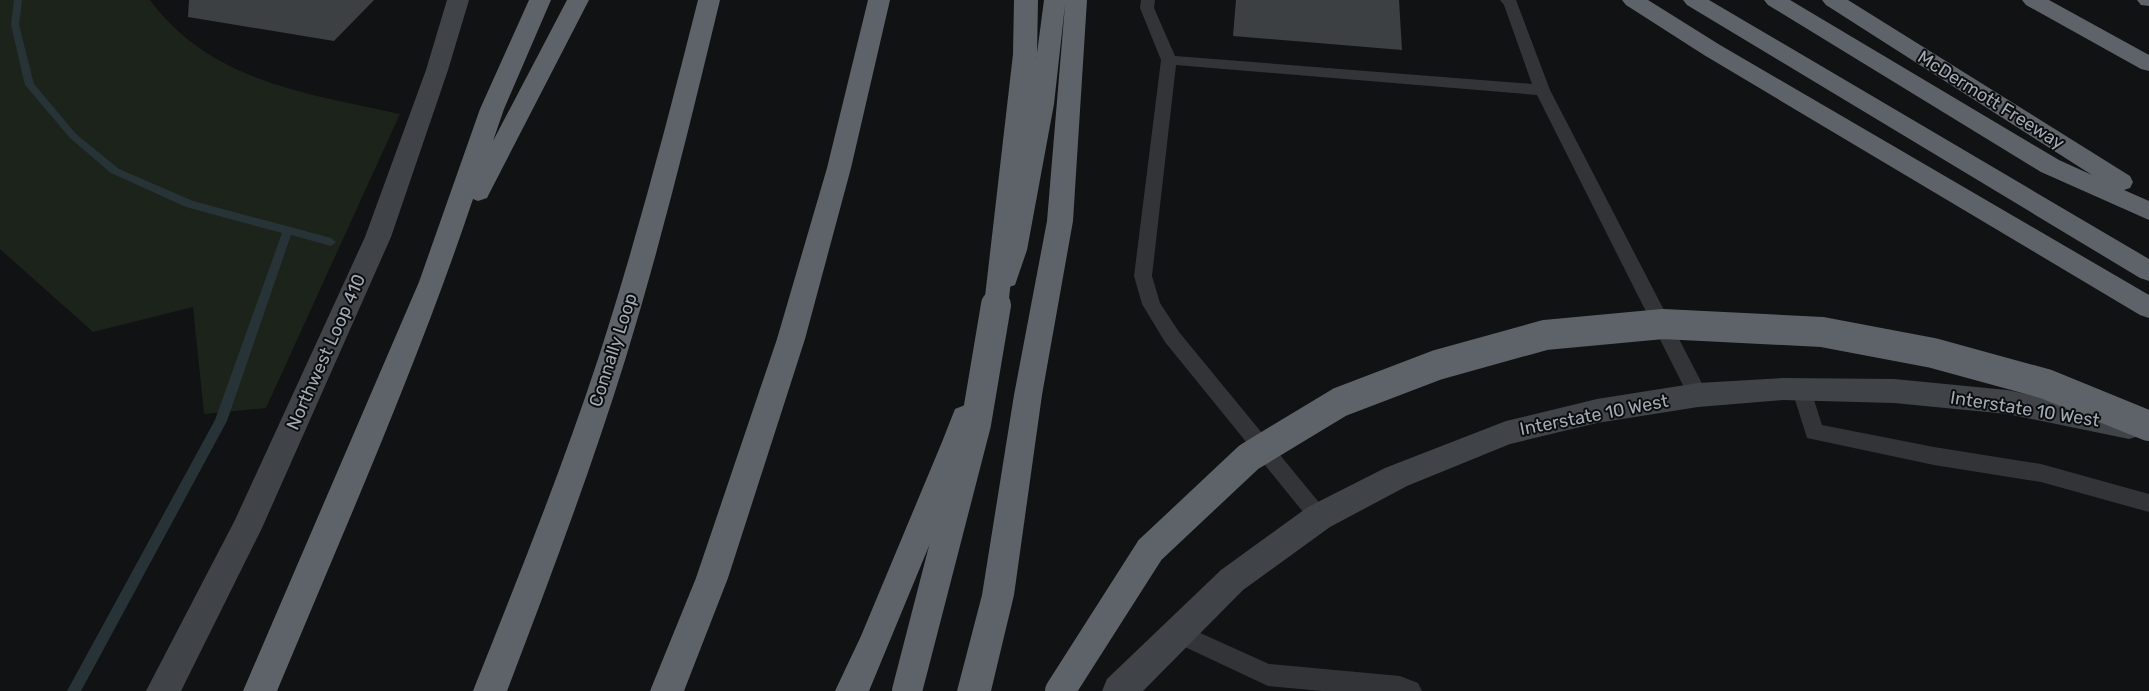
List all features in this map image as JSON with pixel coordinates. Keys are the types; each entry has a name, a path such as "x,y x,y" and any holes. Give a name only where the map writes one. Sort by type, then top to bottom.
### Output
{"highway":[{"path":"260,691 432,282 492,109 540,0"},
{"path":"432,282 578,0"},
{"path":"667,691 712,578 791,339 839,168 878,0"},
{"path":"907,691 976,424 989,350 1025,56 1026,0"},
{"path":"852,691 878,634 957,442 1009,268 1042,104 1055,0"},
{"path":"974,691 998,595 1028,395 1060,221 1076,0"},
{"path":"1633,0 1746,70 2149,308"},
{"path":"1694,0 2149,271"},
{"path":"1775,0 2050,166 2149,210"},
{"name":"McDermott Freeway","path":"1833,0 2149,200"},
{"path":"2033,0 2149,64"},
{"name":"Connally Loop","path":"490,691 538,568 612,359 647,244 708,4"},
{"path":"1060,691 1150,550 1249,457 1340,402 1437,365 1546,334 1664,324 1822,332 1933,353 2046,384 2149,426"}],"main road":[{"name":"Northwest Loop 410","path":"163,691 247,528 378,237 437,70 458,0"},
{"name":"Interstate 10 West","path":"1119,691 1232,580 1319,517 1396,477 1506,433 1597,411 1698,395 1802,390 1894,391 2007,402 2120,425 2149,433"}],"lane":[{"path":"1148,0 1147,8 1169,60 1143,276 1151,304 1172,336 1319,517"},
{"path":"1507,0 1511,3 1542,90 1698,395"},
{"path":"1169,60 1542,90"},
{"path":"1802,390 1814,432 1934,456 2041,473 2149,503"},
{"path":"1178,632 1268,674 1400,687 1410,691"}],"shaded area":[{"path":"0,0 150,0 175,28 202,50 232,67 296,91 400,114 266,408 204,414 193,307 93,332 0,249"}],"building":[{"path":"189,0 374,0 334,41 188,17"},
{"path":"1236,0 1399,0 1402,50 1233,36"}],"waterway":[{"path":"18,0 15,25 30,85 73,136 115,171 190,204 288,230"},
{"path":"74,691 221,421 288,230"},
{"path":"288,230 331,242"}]}
